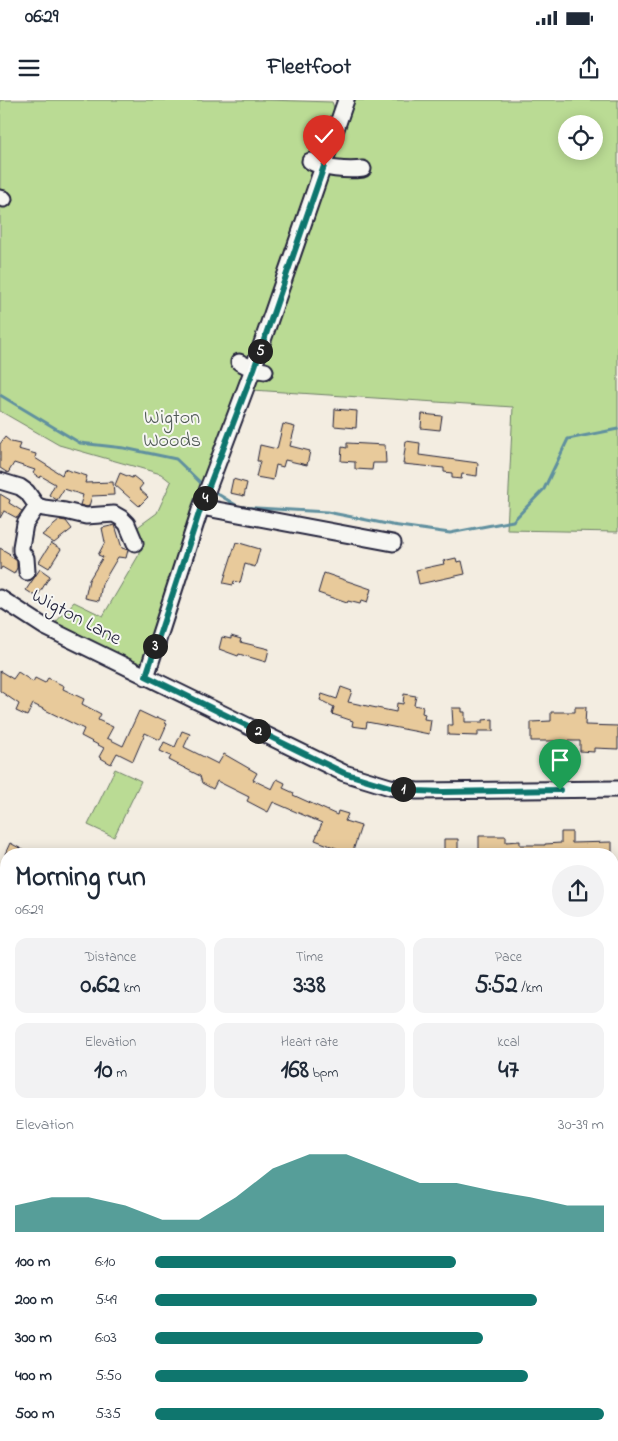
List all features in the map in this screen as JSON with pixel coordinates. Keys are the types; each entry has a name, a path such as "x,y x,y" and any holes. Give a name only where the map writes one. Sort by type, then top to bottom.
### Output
{"street":[{"path":"146,676 201,507 259,370 317,163 346,100"},
{"path":"317,163 343,170 363,169"},
{"path":"239,362 259,370"},
{"path":"0,481 20,487 27,492 37,506 86,516 114,514 127,524 135,543"},
{"path":"27,572 26,558 21,550 25,524 37,506"},
{"path":"201,507 393,542"},
{"name":"Wigton Lane","path":"0,598 45,627 344,773 390,787 417,791 618,789"},
{"path":"0,1426 0,1441"}],"green space":[{"name":"Wigton Woods","path":"0,100 266,100 332,102 342,130 354,100 618,100 618,532 507,530 513,407 237,389 199,505 140,666 55,623 74,602 103,616 140,553 135,529 157,513 171,482 161,474 59,445 0,411"},
{"path":"115,769 141,781 114,837 88,825"}],"building":[{"path":"335,409 357,411 356,428 334,426"},
{"path":"422,414 442,416 440,430 421,428"},
{"path":"283,424 295,427 290,446 310,451 307,465 285,460 283,467 276,465 273,480 256,477 260,461 257,461 260,445 277,449"},
{"path":"5,437 11,442 20,444 18,449 36,454 35,458 62,475 64,469 87,476 85,483 113,482 114,495 92,496 87,507 80,505 83,495 64,489 57,500 49,495 55,484 41,476 40,478 33,473 35,470 14,463 8,473 0,468 0,444"},
{"path":"406,441 420,443 419,455 478,463 477,476 462,474 461,479 452,478 452,473 444,472 444,468 403,464"},
{"path":"347,443 385,445 386,463 373,463 372,470 355,469 355,462 341,461 342,447 347,448"},
{"path":"120,473 132,478 133,476 143,484 139,489 148,497 139,506 115,485"},
{"path":"233,479 247,483 244,496 230,493"},
{"path":"0,494 10,500 9,503 22,511 17,518 4,511 0,518"},
{"path":"60,520 66,521 72,529 54,543 42,535"},
{"path":"115,525 122,548 128,550 126,558 118,557 102,584 99,601 85,598 89,580 103,557 98,555 105,542 102,528"},
{"path":"236,542 260,549 255,567 245,564 240,583 234,581 233,585 223,583"},
{"path":"51,543 61,549 49,568 39,562"},
{"path":"0,548 17,561 17,568 14,574 2,567 0,570"},
{"path":"456,558 457,562 462,561 465,574 419,584 416,570 444,564 443,561"},
{"path":"40,569 50,576 37,597 26,590"},
{"path":"324,573 371,589 367,603 361,601 360,604 348,601 347,603 318,593"},
{"path":"231,636 241,639 240,642 269,649 266,662 239,654 238,656 219,649 222,637 231,639"},
{"path":"0,671 13,679 18,672 33,682 35,678 45,683 48,678 64,686 63,689 84,699 82,704 101,714 98,720 113,727 107,738 123,746 139,711 156,719 157,717 166,721 165,723 167,724 160,740 145,733 133,761 117,753 111,764 99,757 104,748 81,736 84,729 33,704 27,716 16,711 19,704 0,691"},
{"path":"341,687 352,691 348,702 396,712 397,703 403,704 404,694 416,696 414,705 423,707 424,719 431,720 429,734 367,722 366,728 352,726 353,721 332,714 334,707 320,700 322,694 337,699"},
{"path":"575,707 586,707 585,725 618,726 618,749 594,748 594,752 580,751 580,741 531,741 531,722 551,721 551,712 575,712"},
{"path":"452,708 462,708 462,712 465,712 465,722 483,722 483,720 493,719 493,731 478,731 478,736 448,735 448,725 453,725"},
{"path":"182,731 190,734 184,747 218,764 224,754 257,773 253,780 272,789 277,779 285,783 283,788 294,793 293,795 337,815 338,811 348,814 345,821 361,826 354,848 336,848 315,840 322,823 273,802 268,812 247,801 249,797 217,781 213,789 202,783 200,776 169,760 171,756 160,751 164,742 175,747"},
{"path":"561,832 572,832 572,843 612,842 612,848 479,848 479,836 506,836 506,842 520,841 520,845 561,843"},
{"path":"444,839 458,839 458,848 444,848"},
{"path":"10,843 20,848 8,848"}],"waterway":[{"path":"0,395 80,443 124,448 176,459 204,486"},
{"path":"213,491 239,507 327,512 392,525 450,533 513,521 544,489 568,439 618,429"}],"route":[{"path":"324,166 254,369 201,507 146,676 344,773 390,787 443,792 560,790"}]}
